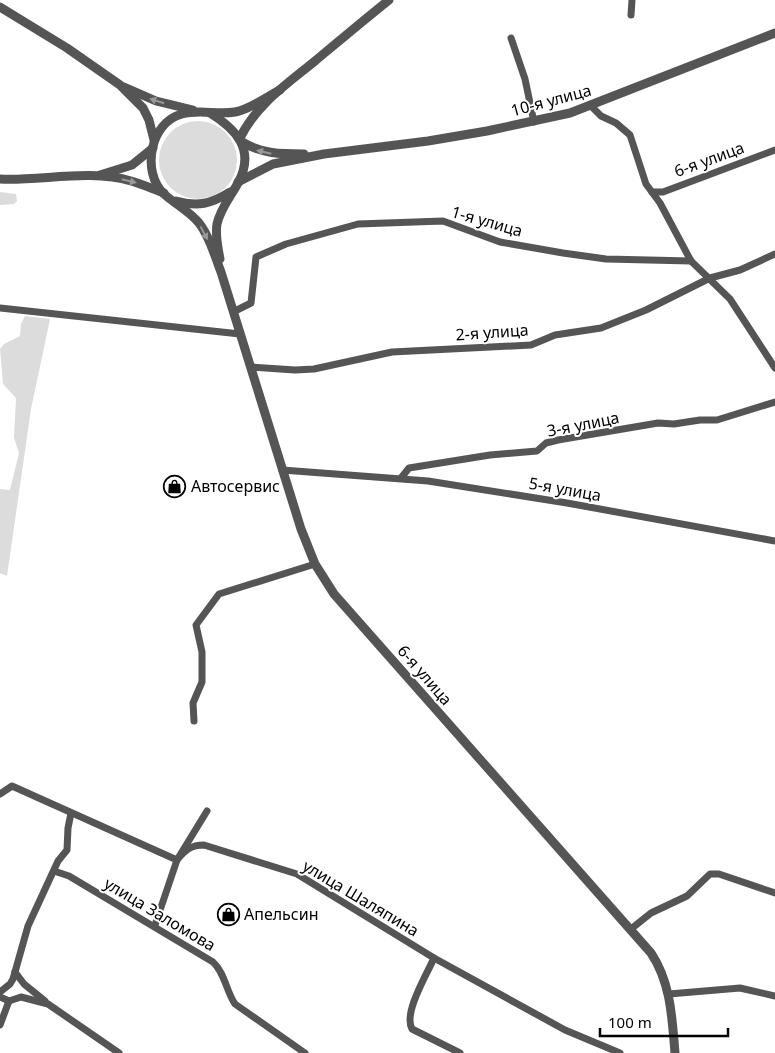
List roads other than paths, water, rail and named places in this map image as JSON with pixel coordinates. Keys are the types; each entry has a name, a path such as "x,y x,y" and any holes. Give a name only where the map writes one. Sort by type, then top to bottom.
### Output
{"street":[{"path":"176,201 194,206 214,203 230,192 238,182 243,168 241,140 254,115 280,90 389,0"},
{"path":"631,14 632,0"},
{"path":"0,7 67,48 120,85 143,108 150,120 153,144 151,165 156,180 164,193"},
{"name":"10-я улица","path":"238,182 273,164 324,154 428,141 534,122 591,106 775,33"},
{"path":"511,38 526,79 534,122"},
{"path":"120,85 156,101 210,113 236,112 280,90"},
{"path":"591,106 601,116 616,123 630,135 646,184 691,261 730,299 772,356 775,368"},
{"path":"93,176 132,165 153,144 161,129 180,114 196,111"},
{"path":"210,113 229,125 241,140"},
{"name":"10-я улица","path":"241,140 256,150 270,154 324,154"},
{"name":"6-я улица","path":"652,192 663,192 775,150"},
{"path":"0,179 26,180 93,176 130,180 164,193 176,201 200,224 221,272"},
{"path":"221,272 217,234 218,223 230,192"},
{"name":"1-я улица","path":"234,312 251,303 256,256 286,244 358,224 443,221 500,242 564,253 606,258 691,261"},
{"name":"2-я улица","path":"251,367 295,370 314,369 392,352 532,345 555,335 601,328 646,310 710,278 740,270 775,254"},
{"name":"6-я улица","path":"221,272 301,529 316,564 334,594 631,928 658,963 669,994 675,1053"},
{"path":"0,308 240,334"},
{"name":"3-я улица","path":"401,478 410,468 490,455 537,451 546,443 558,440 658,423 674,424 700,420 717,420 775,402"},
{"name":"5-я улица","path":"282,470 401,478 568,503 775,542"},
{"path":"194,721 192,704 202,682 202,652 196,625 219,594 316,564"},
{"path":"0,794 12,786 177,860"},
{"path":"155,925 177,860 207,811"},
{"path":"0,992 10,984 28,926 58,861 67,850 71,813"},
{"name":"улица Шаляпина","path":"177,860 184,851 194,845 204,846 297,874 434,958 565,1030 620,1053"},
{"name":"улица Заломова","path":"54,871 69,876 155,925 213,962 222,973 229,995 235,1004 305,1053"},
{"path":"631,928 651,913 687,896 703,878 710,874 720,874 775,893"},
{"path":"434,958 409,1014 410,1025 412,1029 460,1053"},
{"path":"15,972 24,984 48,1004 119,1053"},
{"path":"669,994 740,988 775,996"},
{"path":"0,997 9,1001 21,997 48,1004"},
{"path":"0,1025 9,1001"}],"place":[{"name":"Автосервис","path":"175,486"},
{"name":"Апельсин","path":"228,914"}]}
